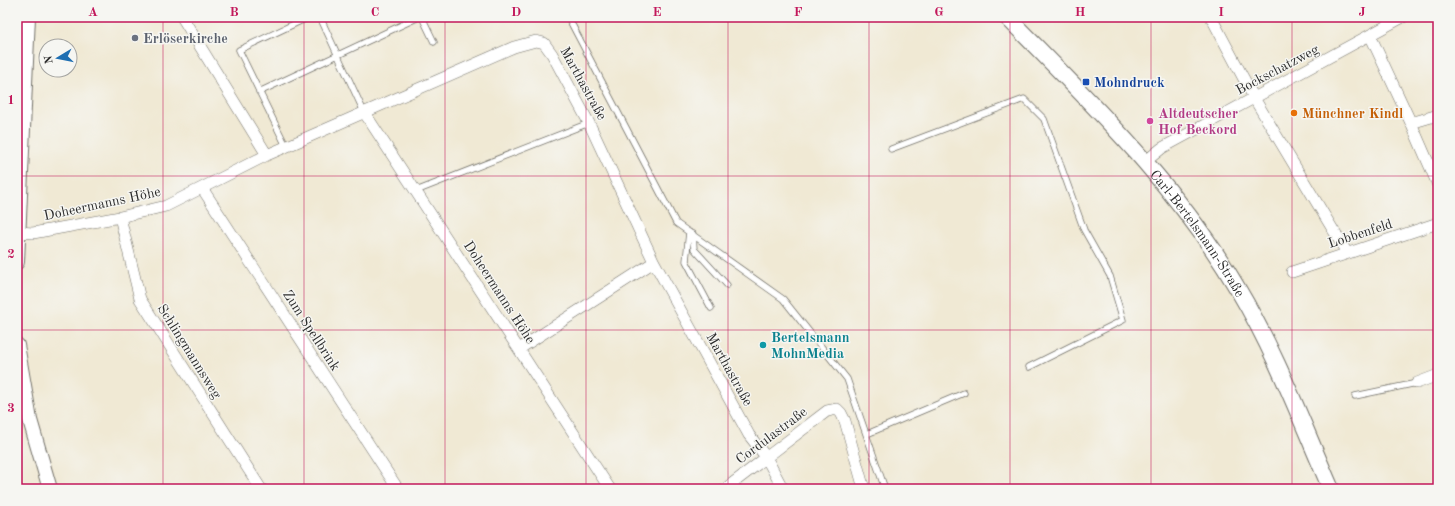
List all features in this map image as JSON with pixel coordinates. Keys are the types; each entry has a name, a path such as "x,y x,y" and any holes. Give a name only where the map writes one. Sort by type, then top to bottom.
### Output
{"main road":[{"name":"Carl-Bertelsmann-Straße","path":"1007,17 1146,161 1205,239 1240,292 1289,392 1330,489"}],"street":[{"path":"17,262 28,17"},
{"path":"182,17 267,155"},
{"path":"1211,17 1254,98 1347,253"},
{"name":"Bockschatzweg","path":"1146,161 1162,148 1403,17"},
{"path":"1370,35 1438,185"},
{"name":"Doheermanns Höhe","path":"19,232 33,232 120,217 166,206 286,146 529,41"},
{"name":"Marthastraße","path":"529,41 544,43 552,54 589,123 654,262 750,435 766,457 782,489"},
{"name":"Doheermanns Höhe","path":"364,112 610,489"},
{"path":"1411,123 1438,115"},
{"name":"Zum Spellbrink","path":"202,188 398,489"},
{"name":"Schlingmannsweg","path":"120,217 140,299 261,489"},
{"name":"Lobbenfeld","path":"1292,272 1347,253 1364,249 1438,222"},
{"path":"519,349 654,262"},
{"path":"17,345 18,367 30,420 50,489"},
{"path":"1417,383 1438,375"},
{"name":"Cordulastraße","path":"725,489 827,411 837,409 845,421 864,489"}],"lane":[{"path":"286,146 239,50 308,17"},
{"path":"320,17 364,112"},
{"path":"259,92 419,17"},
{"path":"422,17 434,42"},
{"path":"568,17 676,223 783,299 847,378 885,489"},
{"path":"891,149 1024,99 1044,119 1084,230 1110,276 1123,320 1029,367"},
{"path":"416,191 589,123"},
{"path":"691,233 694,249 727,285"},
{"path":"691,233 686,261 711,308"},
{"path":"1355,396 1417,383"},
{"path":"867,434 964,393"}],"place":[{"name":"Erlöserkirche","path":"135,38"},
{"name":"Mohndruck","path":"1086,82"},
{"name":"Münchner Kindl","path":"1294,113"},
{"name":"Altdeutscher Hof Beckord","path":"1150,121"},
{"name":"Bertelsmann MohnMedia","path":"763,345"}]}
